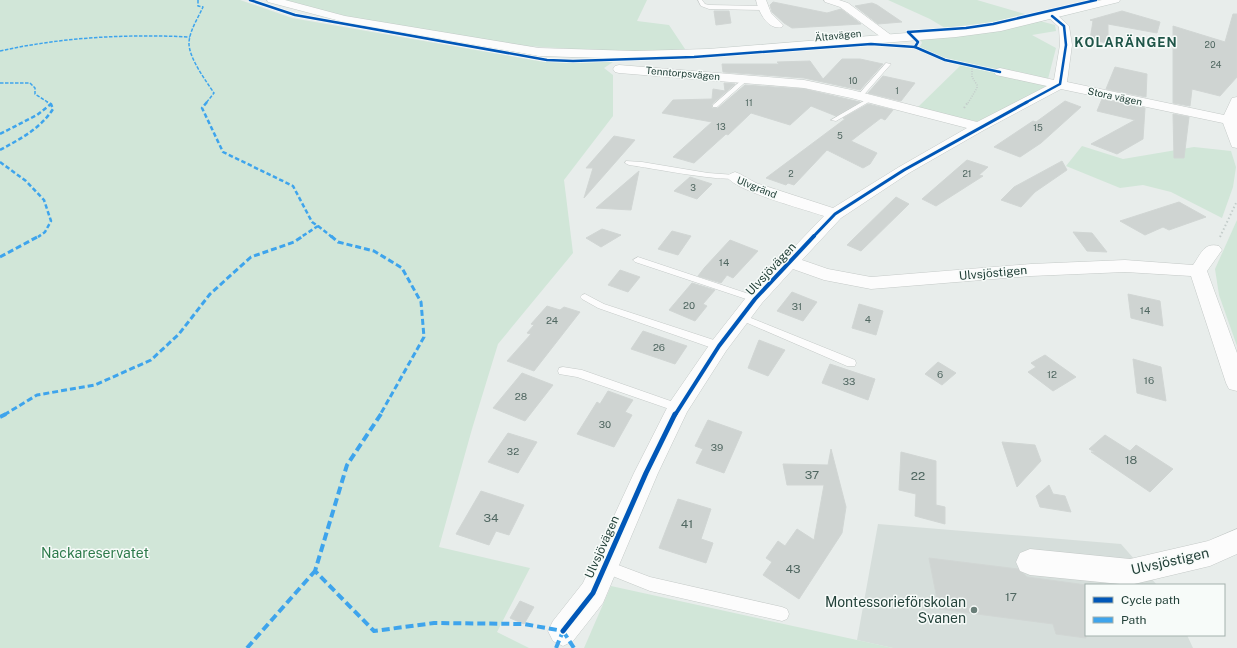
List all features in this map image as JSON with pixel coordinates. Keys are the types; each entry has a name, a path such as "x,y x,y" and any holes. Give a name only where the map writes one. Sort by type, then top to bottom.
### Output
{"main road":[{"name":"Ältavägen","path":"272,0 302,9 351,20 456,39 558,53 635,55 708,53 971,31 1052,16 1115,0"}],"street":[{"path":"829,0 844,5 889,38"},
{"path":"762,4 772,21 778,25"},
{"path":"1052,16 1064,26 1066,45 1060,84"},
{"name":"Tenntorpsvägen","path":"619,69 804,84 866,97 979,127"},
{"name":"Stora vägen","path":"1000,72 1229,120"},
{"name":"Ulvsjövägen","path":"563,631 593,593 646,473 678,408 718,346 755,299 835,214 904,170 979,127 1060,84"},
{"path":"1237,101 1229,120 1237,144"},
{"name":"Ulvgränd","path":"735,177 750,186 835,214"},
{"path":"1212,250 1198,272 1237,383"},
{"name":"Ulvsjöstigen","path":"790,262 824,274 871,283 1031,270 1125,266 1198,272"},
{"name":"Ulvsjöstigen","path":"1030,562 1130,572 1210,553 1237,541"}],"lane":[{"path":"700,0 703,5 709,7 762,4"},
{"path":"834,120 866,97 888,64"},
{"name":"Tenntorpsvägen","path":"715,106 746,79"},
{"name":"Ulvgränd","path":"629,163 649,164 714,177 735,177"},
{"name":"Ulvsjövägen","path":"638,260 755,299"},
{"path":"585,297 601,306 718,346"},
{"path":"741,317 851,363"},
{"path":"563,371 578,372 678,408"},
{"name":"Ulvsjövägen","path":"605,566 650,584 782,614"}],"path":[{"path":"919,50 943,59 1000,72"},
{"path":"958,121 960,114 977,88 977,85 972,77 972,66"},
{"path":"1212,250 1232,215 1237,201"}],"shaded area":[{"name":"Montessorieförskolan Svanen","path":"878,524 1121,544 1156,584 1085,584 1085,636 1187,636 1193,648 893,648 857,640"}],"green space":[{"name":"Nackareservatet","path":"0,0 240,0 292,18 544,62 613,62 604,68 613,75 613,116 564,180 573,253 498,344 472,429 439,547 530,568 497,632 529,648 0,648"},
{"path":"279,0 647,0 637,21 669,25 687,52 618,52 527,46 395,26 297,6"},
{"path":"888,0 977,0 1025,14 994,22 945,28 930,19"},
{"path":"1040,21 1055,25 1056,31 1032,35 1056,48 1048,79 960,63 923,51 919,48 922,43 920,39"},
{"path":"961,65 1042,83 1045,87 979,122 917,108"},
{"path":"1082,146 1123,159 1194,147 1231,151 1236,167 1233,187 1222,218 1171,192 1143,185 1120,188 1066,166"},
{"path":"1237,220 1237,346 1219,295 1215,269"},
{"path":"611,586 857,640 893,648 584,648"}],"building":[{"path":"773,2 827,13 841,9 861,24 792,28 772,12 770,5"},
{"path":"872,3 902,22 878,24 855,6"},
{"path":"714,11 729,11 731,23 716,25"},
{"path":"1122,11 1160,22 1157,33 1108,24 1108,43 1090,40 1093,21 1090,20"},
{"path":"1233,14 1237,14 1237,77 1220,96 1192,89 1190,106 1173,103 1173,26 1225,42"},
{"path":"842,59 860,59 883,64 860,90 804,78 723,72 722,64 779,64 777,62 810,61 823,79"},
{"path":"1115,67 1147,74 1146,97 1106,89"},
{"path":"883,76 915,83 901,101 868,93"},
{"path":"724,83 735,84 712,104 712,108 718,108 745,85 804,89 860,102 836,116 811,106 790,125 751,113 728,135 726,134 694,163 673,157 712,122 662,113 673,100 712,99 713,89 725,91"},
{"path":"1102,99 1145,108 1143,139 1117,154 1091,144 1135,120 1097,111"},
{"path":"1065,101 1081,107 1041,143 1020,157 994,147 1033,121 1036,122"},
{"path":"868,104 893,110 885,120 881,118 851,141 877,153 870,164 863,168 827,150 794,185 788,183 786,185 766,178 845,119 843,118"},
{"path":"1173,114 1189,117 1184,158 1174,158"},
{"path":"614,136 635,140 584,198 593,168 586,168"},
{"path":"967,160 988,167 979,175 983,176 936,206 922,199"},
{"path":"1062,161 1067,170 1035,192 1021,207 1001,200 1014,187"},
{"path":"639,171 631,210 596,208"},
{"path":"690,177 712,184 697,199 674,191"},
{"path":"896,197 909,204 861,251 847,245"},
{"path":"1179,202 1206,217 1169,230 1163,227 1145,235 1120,221"},
{"path":"602,229 621,235 601,247 586,238"},
{"path":"672,231 691,236 678,255 658,249"},
{"path":"1073,232 1092,233 1107,252 1087,251"},
{"path":"730,240 758,251 733,278 727,275 721,283 698,276 705,267"},
{"path":"620,270 640,277 628,292 608,285"},
{"path":"692,283 715,290 703,304 707,306 695,321 669,310"},
{"path":"792,292 817,302 803,321 777,311"},
{"path":"1128,294 1160,301 1163,326 1131,318"},
{"path":"859,304 883,311 876,335 852,328"},
{"path":"547,306 560,310 564,307 580,312 534,371 507,361 531,334 527,333 534,325 531,324"},
{"path":"643,331 687,346 675,364 631,349"},
{"path":"759,340 785,350 768,376 748,368"},
{"path":"1045,355 1076,377 1053,391 1028,372 1036,367 1031,363"},
{"path":"1133,359 1161,367 1166,401 1137,393"},
{"path":"938,362 956,373 942,385 925,374"},
{"path":"830,364 875,379 868,400 822,383"},
{"path":"522,373 553,385 525,421 493,408"},
{"path":"608,391 633,400 625,412 632,415 614,447 577,434 597,402 600,404"},
{"path":"708,420 742,432 724,473 696,463 703,449 695,446"},
{"path":"508,433 537,442 518,473 488,462"},
{"path":"1105,435 1130,451 1136,445 1173,469 1150,492 1091,452 1095,452 1089,449"},
{"path":"1002,442 1035,445 1041,461 1017,487"},
{"path":"831,449 846,507 842,533 799,599 763,575 772,562 766,558 778,541 785,546 797,529 814,540 824,485 787,485 783,464 828,465"},
{"path":"901,452 936,461 936,505 945,507 945,524 915,516 916,494 899,490"},
{"path":"1049,485 1053,494 1065,496 1071,512 1040,507 1036,496"},
{"path":"481,491 524,505 509,535 496,531 489,545 456,534"},
{"path":"678,499 711,509 701,539 713,543 706,563 659,548"},
{"name":"Montessorieförskolan Svanen","path":"929,558 1018,569 1027,577 1085,585 1086,638 1056,634 1053,624 939,609"},
{"path":"520,601 534,607 524,624 510,618"}],"marked path":[{"path":"0,417 37,395 95,385 151,360 179,334 210,294 251,257 294,242 318,226 312,222 293,186 223,152 202,108 214,93 196,63 189,46 192,31 203,7 198,6 198,0"},
{"path":"0,51 47,42 95,37 142,35 190,37"},
{"path":"0,83 30,83 35,88 35,94 51,104 53,109 43,123 22,138 0,150"},
{"path":"0,134 37,115 51,104"},
{"path":"0,162 26,181 44,200 51,221 45,232 34,240 0,257"},
{"path":"318,226 338,242 374,251 402,268 421,302 424,337 389,401 347,465 315,571 374,631 434,623 524,624 563,631"},
{"path":"247,648 315,571"},
{"path":"563,631 574,648"},
{"path":"556,648 563,631"}],"cycle path":[{"path":"250,0 295,15 547,60 573,61 694,57 871,44 915,47 918,42 908,32"},
{"path":"908,32 966,28 993,24 1096,0"},
{"path":"563,631 593,593 646,473 678,408 719,346 755,299 835,214 904,170 979,127 1060,84 1066,45 1064,26 1052,16"},
{"path":"915,47 945,60 1000,72"}],"place":[{"name":"Montessorieförskolan Svanen","path":"974,610"}],"district":[{"name":"KOLARÄNGEN","path":"1126,42"}]}
